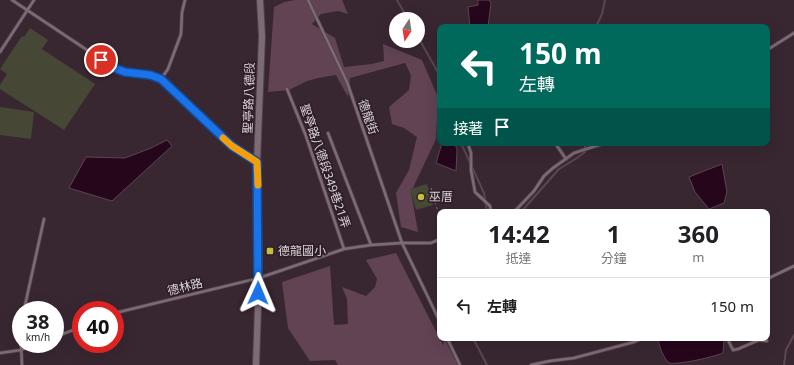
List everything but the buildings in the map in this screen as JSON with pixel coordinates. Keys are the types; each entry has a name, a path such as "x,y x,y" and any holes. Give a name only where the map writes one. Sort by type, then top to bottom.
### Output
{"street":[{"name":"聖亭路八德段","path":"256,365 258,278 257,162 262,1"}],"lane":[{"path":"12,0 114,68 125,72 150,75 161,79 232,146 257,162"},
{"path":"0,52 34,0"},
{"path":"161,79 168,69 181,34 182,12 185,0"},
{"name":"德龍街","path":"308,0 346,82 402,243 437,316"},
{"path":"770,48 794,33"},
{"name":"聖亭路八德段349巷21弄","path":"287,89 306,136 344,249"},
{"path":"328,133 370,245"},
{"path":"469,146 471,153 471,170 475,192 490,206 490,209"},
{"path":"557,146 566,159"},
{"path":"517,209 534,191 544,176 553,168 574,153 595,146"},
{"path":"26,301 44,219"},
{"name":"德林路","path":"124,312 258,278 344,249 370,245 431,243 437,240"},
{"path":"770,278 794,266"},
{"path":"448,341 460,365"},
{"path":"531,365 574,358 636,341"},
{"path":"728,341 733,350 757,341"},
{"path":"0,353 12,351"},
{"path":"21,353 22,365"}],"path":[{"path":"431,188 437,209"}],"shaded area":[{"path":"295,0 342,0 348,14 338,11 321,14 312,24 335,38 344,67 384,61 383,44 389,46 389,48 393,48 422,60 437,95 437,118 436,139 411,192 418,232 401,227 396,193 409,170 417,137 404,128 392,124 389,107 409,90 411,75 405,63 350,78 348,97 336,75 307,81 289,90 268,92 274,7 284,2"},
{"path":"478,0 489,0 491,3 488,24 470,24 468,7 478,5"},
{"path":"167,140 172,146 112,201 69,188 86,157 125,158"},
{"path":"441,146 456,146 456,171 436,163"},
{"path":"722,164 727,192 724,203 709,209 695,192 689,177"},
{"path":"396,253 437,333 437,341 441,341 443,345 446,341 458,365 338,365 335,360 310,361 288,328 282,282 330,266 334,325 348,324 347,299 342,287 366,296 375,287 377,279 366,260"},
{"path":"658,341 724,341 723,353 688,362 669,363"}],"waterway":[{"path":"397,0 404,12"},
{"path":"597,24 602,14 605,0"},
{"path":"424,48 437,71"},
{"path":"462,146 484,193 487,209"},
{"path":"524,209 559,169 585,152 585,146"},
{"path":"784,365 786,350 794,335"},
{"path":"475,341 487,365"}],"slow traffic":[{"path":"223,138 232,146 257,162 258,185"}],"place":[{"name":"巫厝","path":"421,197"},
{"name":"德龍國小","path":"270,251"}],"route":[{"path":"101,60 114,68 125,72 150,75 161,79 232,146 257,162 258,293"}]}
